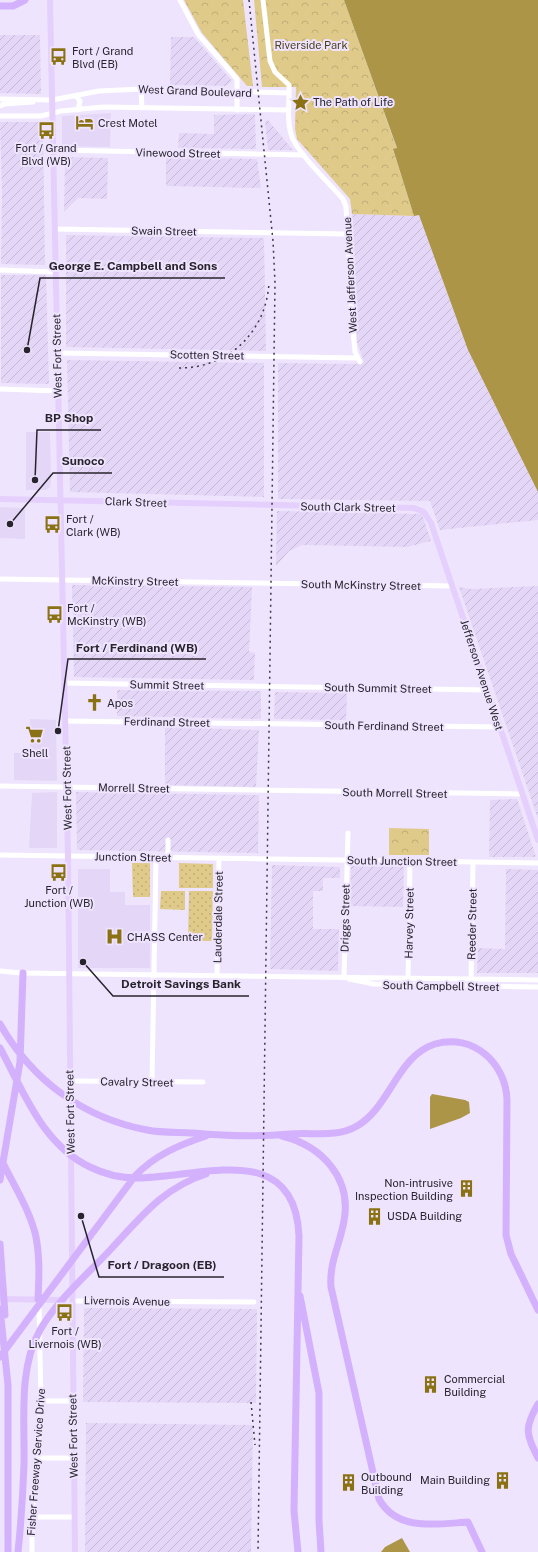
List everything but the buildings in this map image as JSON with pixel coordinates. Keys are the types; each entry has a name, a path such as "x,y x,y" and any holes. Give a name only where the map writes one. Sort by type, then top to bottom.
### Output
{"highway":[{"path":"0,6 13,6 25,0"},
{"path":"0,1180 20,1062 23,973"},
{"path":"0,1024 29,1064 50,1085 68,1099 92,1113 119,1124 148,1130 208,1135 338,1133 357,1126 376,1109 414,1057 428,1047 444,1042 462,1043 477,1048 491,1058 500,1070 507,1089 507,1240 511,1254 538,1310"},
{"path":"0,1048 47,1133 69,1154 90,1167 107,1173 132,1178 215,1171 248,1171 266,1176 279,1184 287,1193 294,1205 298,1218 299,1236 294,1516 298,1552"},
{"path":"0,1357 135,1176 152,1160 174,1147 208,1135"},
{"path":"278,1135 302,1143 316,1151 329,1163 338,1176 344,1193 345,1212 332,1265 331,1287 379,1499 391,1514 410,1522 424,1524 468,1522 482,1552"},
{"path":"0,1157 29,1214 36,1237 38,1256 38,1299"},
{"path":"18,1552 24,1480 25,1381 32,1350 40,1330 52,1313 152,1205 182,1184 215,1171"},
{"path":"0,1244 5,1319 9,1423 8,1552"},
{"path":"298,1278 320,1393 319,1521 321,1552"},
{"path":"0,1309 5,1347"},
{"path":"538,1404 530,1417 527,1432 538,1458"}],"main road":[{"name":"West Fort Street","path":"50,0 68,856 75,1552"},
{"name":"Clark Street","path":"0,499 272,506"},
{"name":"South Clark Street","path":"272,506 414,508 424,512"},
{"name":"Jefferson Avenue West","path":"424,512 431,523 538,840"},
{"name":"Livernois Avenue","path":"0,1299 72,1301"}],"street":[{"path":"180,0 198,34 237,79 237,110"},
{"path":"263,0 270,61 274,72 288,82 289,93"},
{"name":"West Grand Boulevard","path":"0,99 52,100 99,91 141,89 289,93"},
{"path":"141,89 142,108"},
{"name":"West Jefferson Avenue","path":"289,93 288,110 291,135 304,155 343,199 346,207 352,321 358,360"},
{"path":"76,96 80,101 78,110"},
{"path":"0,106 4,104 27,104 40,100"},
{"name":"West Grand Boulevard","path":"1,115 41,116 61,111 103,107 288,110"},
{"name":"Vinewood Street","path":"53,150 304,155"},
{"name":"Swain Street","path":"55,229 348,234"},
{"path":"0,270 56,272"},
{"name":"Scotten Street","path":"57,353 358,360"},
{"path":"0,389 58,391"},
{"name":"McKinstry Street","path":"0,579 270,583"},
{"name":"South McKinstry Street","path":"270,583 452,586"},
{"name":"Summit Street","path":"65,684 269,687"},
{"name":"South Summit Street","path":"269,687 487,690"},
{"name":"Ferdinand Street","path":"65,720 269,724"},
{"name":"South Ferdinand Street","path":"269,724 500,727"},
{"name":"Morrell Street","path":"0,786 268,790"},
{"name":"South Morrell Street","path":"268,790 522,794"},
{"name":"Driggs Street","path":"344,978 346,860 348,833"},
{"path":"168,840 168,857"},
{"name":"Junction Street","path":"0,855 267,859"},
{"path":"152,1082 156,858"},
{"name":"Lauderdale Street","path":"217,975 219,858"},
{"name":"South Junction Street","path":"267,859 538,863"},
{"name":"Harvey Street","path":"408,985 410,862"},
{"name":"Reeder Street","path":"471,986 473,862"},
{"name":"South Campbell Street","path":"0,971 23,973 538,980"},
{"name":"South Campbell Street","path":"344,978 374,984 538,988"},
{"name":"Cavalry Street","path":"70,1081 203,1082"},
{"name":"Fisher Freeway Service Drive","path":"32,1552 32,1517 41,1401 38,1299"},
{"name":"Livernois Avenue","path":"72,1301 254,1302"},
{"path":"41,1401 73,1401"},
{"path":"36,1458 74,1458"},
{"path":"32,1517 74,1517"}],"shaded area":[{"path":"344,0 538,0 538,492 468,350 419,215 414,216 393,149 397,148"},
{"path":"0,35 40,35 41,94 0,93"},
{"path":"171,37 194,37 232,81 226,86 170,85"},
{"path":"111,113 110,147 62,146 62,116"},
{"path":"255,114 256,149 178,148 179,133 214,134 214,115"},
{"path":"268,120 293,150 268,150 265,121"},
{"path":"0,122 43,122 45,265 1,264 2,193"},
{"path":"65,157 108,158 107,199 78,198 64,212"},
{"path":"166,157 257,159 261,188 166,186"},
{"path":"352,214 419,215 468,350 538,492 538,520 440,530 430,501 278,499 278,363 355,364 364,362 357,342"},
{"path":"66,235 264,238 266,351 66,347"},
{"path":"1,275 46,275 49,384 1,383"},
{"path":"67,360 264,363 264,497 70,492"},
{"path":"26,432 50,432 51,482 50,487 46,490 26,490"},
{"path":"0,507 25,508 25,539 0,538"},
{"path":"277,511 422,514 431,541 407,547 302,545 289,551 276,566"},
{"path":"72,585 252,587 249,652 255,653 254,680 74,677"},
{"path":"538,586 538,819 459,587 472,589"},
{"path":"117,690 261,691 261,719 117,716"},
{"path":"275,692 347,693 346,720 274,719"},
{"path":"30,719 56,720 57,781 14,780 14,753 30,753"},
{"path":"165,727 259,730 256,787 165,785"},
{"path":"57,792 57,848 29,848 32,793"},
{"path":"76,792 259,795 258,853 77,850"},
{"path":"517,799 536,857 489,857 490,800"},
{"path":"272,865 340,867 340,878 323,878 323,891 313,891 313,929 339,929 338,971 270,969"},
{"path":"351,866 404,867 403,907 350,906"},
{"name":"CHASS Center","path":"78,869 110,869 110,892 125,892 125,905 150,905 150,968 78,968"},
{"path":"506,869 538,870 538,973 477,973 478,948 505,949"},
{"path":"432,1094 469,1102 470,1113 461,1118 430,1129 430,1097"},
{"path":"84,1308 257,1309 256,1403 83,1402"},
{"path":"86,1423 253,1425 251,1552 85,1552"},
{"path":"402,1538 410,1552 381,1552 385,1547"}],"green space":[{"name":"Riverside Park","path":"184,0 243,0 253,86 247,86 202,33"},
{"name":"Riverside Park","path":"254,0 344,0 397,149 393,150 414,216 352,214 350,199 297,139 295,129 296,87 262,87"},
{"path":"389,828 429,829 429,855 389,855"},
{"path":"132,863 150,863 150,897 133,897"},
{"path":"179,863 213,864 213,888 179,888"},
{"path":"161,891 185,891 185,910 160,909"},
{"path":"189,891 213,891 212,941 188,941"}],"railway":[{"path":"249,0 273,241 275,283 258,1552"},
{"path":"179,368 214,362 229,354 242,344 261,317 266,301 269,283"},
{"path":"251,1402 255,1445"}],"place":[{"name":"Fort / Grand Blvd (EB)","path":"59,57"},
{"name":"The Path of Life","path":"300,102"},
{"name":"Crest Motel","path":"85,123"},
{"name":"Fort / Grand Blvd (WB)","path":"46,130"},
{"name":"George E. Campbell and Sons","path":"27,350"},
{"name":"BP Shop","path":"35,480"},
{"name":"Sunoco","path":"10,524"},
{"name":"Fort / Clark (WB)","path":"53,525"},
{"name":"Fort / McKinstry (WB)","path":"54,614"},
{"name":"Apos","path":"94,703"},
{"name":"Fort / Ferdinand (WB)","path":"58,731"},
{"name":"Shell","path":"35,735"},
{"name":"Fort / Junction (WB)","path":"59,872"},
{"name":"CHASS Center","path":"114,937"},
{"name":"Detroit Savings Bank","path":"83,962"},
{"name":"Non-intrusive Inspection Building","path":"466,1189"},
{"name":"Fort / Dragoon (EB)","path":"81,1216"},
{"name":"USDA Building","path":"374,1216"},
{"name":"Fort / Livernois (WB)","path":"65,1313"},
{"name":"Commercial Building","path":"431,1385"},
{"name":"Main Building","path":"503,1480"},
{"name":"Outbound Building","path":"348,1483"}]}
